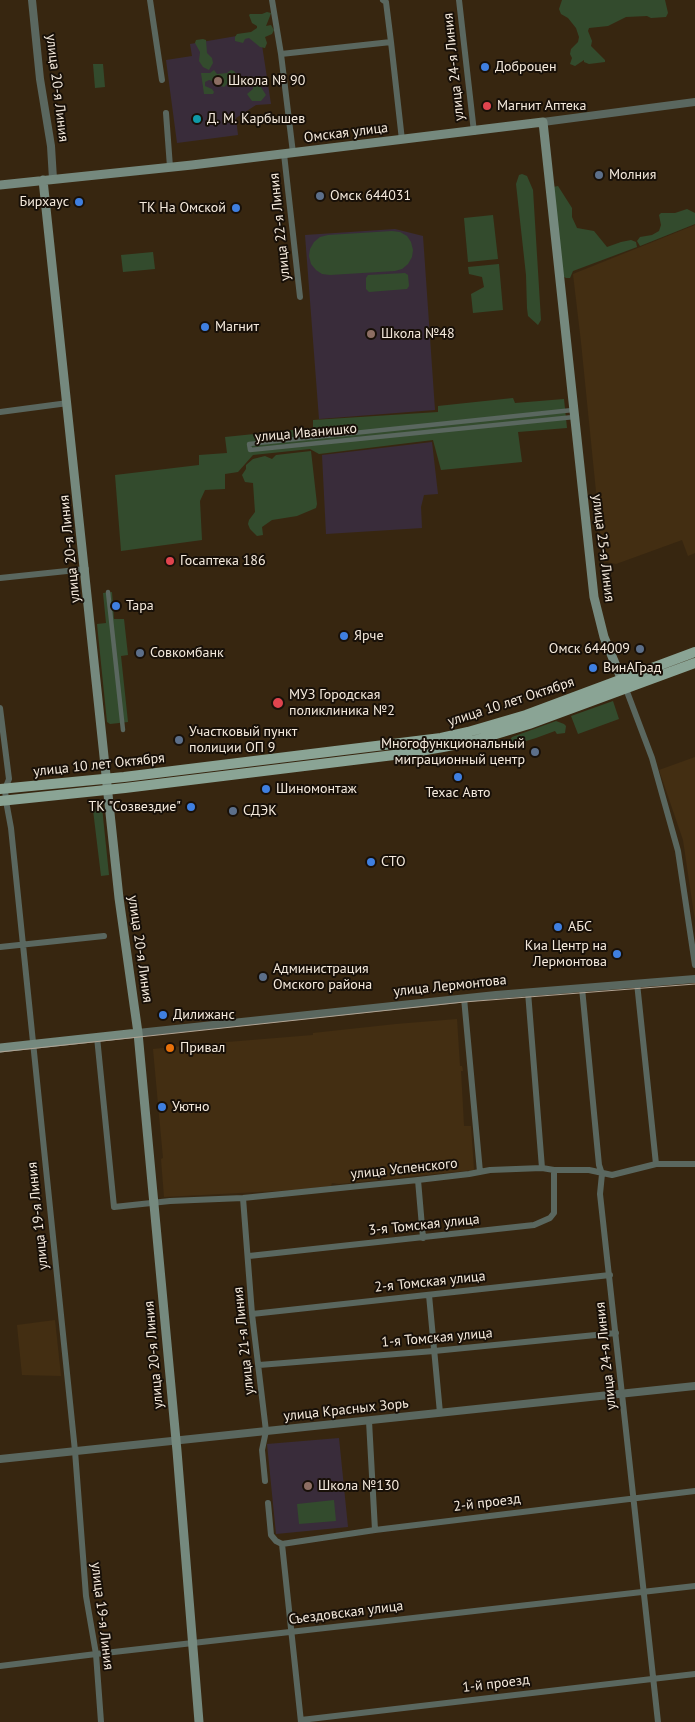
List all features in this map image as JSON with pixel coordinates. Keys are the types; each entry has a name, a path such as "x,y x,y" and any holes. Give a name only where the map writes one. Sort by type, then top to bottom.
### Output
{"main road":[{"name":"Омская улица","path":"0,185 474,132 543,122"},
{"name":"улица 25-я Линия","path":"543,122 594,597 604,638 624,685"},
{"name":"улица 20-я Линия","path":"48,180 68,403 121,915 138,1033 176,1441 199,1722"},
{"name":"улица 10 лет Октября","path":"3,801 109,790 410,753 451,746 529,724 624,685 695,652"},
{"name":"улица 10 лет Октября","path":"3,789 441,738 495,725 695,663"},
{"name":"улица Лермонтова","path":"0,1048 138,1033"}],"street":[{"name":"улица 20-я Линия","path":"32,0 40,78 50,146 48,180"},
{"path":"150,0 162,80"},
{"name":"улица 22-я Линия","path":"272,0 281,54 300,297"},
{"path":"383,0 386,2 402,140"},
{"name":"улица 24-я Линия","path":"460,0 474,132"},
{"path":"281,54 391,42"},
{"name":"Омская улица","path":"543,122 695,102"},
{"path":"166,113 170,167"},
{"path":"0,412 68,403"},
{"name":"улица Иванишко","path":"574,413 250,450 249,444 574,413"},
{"path":"0,578 86,569"},
{"path":"108,592 123,730"},
{"name":"улица 25-я Линия","path":"624,685 652,758 678,851 695,965"},
{"name":"улица 19-я Линия","path":"0,708 9,779 3,789 3,801 11,828 75,1451 86,1596 96,1654 101,1722"},
{"path":"0,947 104,936"},
{"name":"улица Лермонтова","path":"138,1033 464,998 695,979"},
{"path":"638,984 656,1164"},
{"name":"улица 24-я Линия","path":"582,988 602,1174 600,1194 658,1722"},
{"path":"528,992 542,1168"},
{"path":"464,998 480,1172"},
{"name":"улица Успенского","path":"98,1037 114,1207 170,1201 243,1198 418,1180 500,1169 542,1168 588,1170 602,1174 618,1174 656,1164 695,1164"},
{"name":"3-я Томская улица","path":"249,1256 534,1225 550,1218 554,1212 554,1170"},
{"path":"418,1180 423,1238"},
{"name":"улица 21-я Линия","path":"243,1198 252,1314 266,1431 262,1450 265,1481"},
{"name":"2-я Томская улица","path":"252,1314 610,1274"},
{"path":"428,1295 440,1413"},
{"name":"1-я Томская улица","path":"259,1365 434,1352 616,1333"},
{"name":"улица Красных Зорь","path":"0,1459 695,1386"},
{"path":"369,1421 375,1530"},
{"name":"2-й проезд","path":"282,1544 375,1530 695,1491"},
{"path":"268,1503 271,1535 282,1544 301,1721"},
{"name":"Съездовская улица","path":"0,1666 695,1586"},
{"name":"1-й проезд","path":"301,1721 695,1674"}],"shaded area":[{"name":"Школа № 90","path":"260,32 271,104 256,105 236,118 238,135 177,143 166,60 192,56 190,44"},
{"path":"695,225 695,553 688,556 682,540 616,564 603,561 573,274"},
{"name":"Школа №48","path":"395,229 423,236 435,410 319,419 305,235"},
{"path":"432,442 438,494 424,495 421,507 422,528 326,534 322,455"},
{"path":"695,757 695,921 683,840 659,770"},
{"path":"457,1019 460,1066 462,1066 463,1071 461,1071 464,1126 471,1126 474,1170 339,1184 332,1183 331,1186 296,1190 164,1197 161,1159 163,1158 153,1049 203,1044 204,1048 215,1048 215,1043 313,1035 313,1033"},
{"path":"55,1320 61,1376 22,1375 17,1325"},
{"name":"Школа №130","path":"339,1438 348,1527 276,1534 267,1444"}],"green space":[{"path":"562,0 665,0 668,13 666,17 626,17 608,26 589,28 588,31 592,41 591,46 605,62 589,64 584,62 584,60 575,66 570,64 572,58 570,54 579,37 576,28 568,18 561,14 559,9"},
{"path":"271,13 266,26 271,25 274,30 272,34 265,37 267,43 265,48 260,47 249,38 245,39 243,43 235,41 237,34 251,32 257,28 252,23 250,14"},
{"path":"196,40 206,40 207,53 212,58 213,63 209,70 203,67 199,61 200,52 195,43"},
{"path":"93,64 103,64 105,87 95,88"},
{"path":"214,70 217,74 227,73 231,70 234,71 239,77 238,81 230,81 224,87 219,83 209,80 205,82 205,86 214,92 213,94 204,94 201,73 210,73"},
{"path":"257,81 266,95 261,101 252,101 247,94 253,89 254,82"},
{"path":"519,175 527,176 533,190 541,320 538,325 528,316 527,308 526,275 516,184"},
{"path":"558,186 572,208 572,217 577,228 594,231 607,247 631,240 636,242 637,247 573,271 570,278 563,276 553,187"},
{"path":"687,209 695,213 695,224 640,246 637,241 640,237 652,235 659,231 661,225 659,215 661,213 675,213"},
{"path":"493,215 498,259 468,262 464,218"},
{"path":"400,232 407,236 411,242 412,257 402,269 330,275 322,274 311,264 310,249 320,237"},
{"path":"153,252 155,269 123,272 121,255"},
{"path":"499,264 503,310 473,313 471,294 484,287 482,277 469,274 468,267"},
{"path":"405,273 408,275 409,286 407,289 369,292 366,289 366,278 368,275"},
{"path":"513,398 515,403 564,399 567,428 518,432 522,462 441,470 433,440 319,454 310,449 253,455 238,472 225,474 225,489 205,490 200,501 202,540 121,551 115,475 199,465 199,455 227,453 225,437 313,428 313,420 438,412 438,406"},
{"path":"311,451 316,508 297,516 272,520 262,527 263,535 257,536 248,524 255,512 253,483 245,482 242,475 246,465 253,459 265,456 272,459 276,455"},
{"path":"112,592 114,619 124,619 128,655 121,656 128,722 110,724 107,722 97,624 106,623 103,593"},
{"path":"613,701 619,719 578,734 571,716"},
{"path":"556,721 566,726 565,733 557,734 555,731 511,745 510,740 512,737"},
{"path":"98,805 102,807 109,875 101,876 93,810"},
{"path":"334,1500 336,1521 299,1524 297,1504"}],"tram line":[{"path":"0,1052 464,1002 695,984"}],"place":[{"name":"Доброцен","path":"485,67"},
{"name":"Школа № 90","path":"218,81"},
{"name":"Магнит Аптека","path":"487,106"},
{"name":"Д. М. Карбышев","path":"197,119"},
{"name":"Молния","path":"599,175"},
{"name":"Омск 644031","path":"320,196"},
{"name":"Бирхаус","path":"79,202"},
{"name":"ТК На Омской","path":"236,208"},
{"name":"Магнит","path":"205,327"},
{"name":"Школа №48","path":"371,334"},
{"name":"Госаптека 186","path":"170,561"},
{"name":"Тара","path":"116,606"},
{"name":"Ярче","path":"344,636"},
{"name":"Омск 644009","path":"640,649"},
{"name":"Совкомбанк","path":"140,653"},
{"name":"ВинАГрад","path":"593,668"},
{"name":"МУЗ Городская поликлиника №2","path":"278,703"},
{"name":"Участковый пункт полиции ОП 9","path":"179,740"},
{"name":"Многофункциональный миграционный центр","path":"535,752"},
{"name":"Техас Авто","path":"458,777"},
{"name":"Шиномонтаж","path":"266,789"},
{"name":"ТК \"Созвездие\"","path":"191,807"},
{"name":"СДЭК","path":"233,811"},
{"name":"СТО","path":"371,862"},
{"name":"АБС","path":"558,927"},
{"name":"Киа Центр на Лермонтова","path":"617,954"},
{"name":"Администрация Омского района","path":"263,977"},
{"name":"Дилижанс","path":"163,1015"},
{"name":"Привал","path":"170,1048"},
{"name":"Уютно","path":"162,1107"},
{"name":"Школа №130","path":"308,1486"}]}
